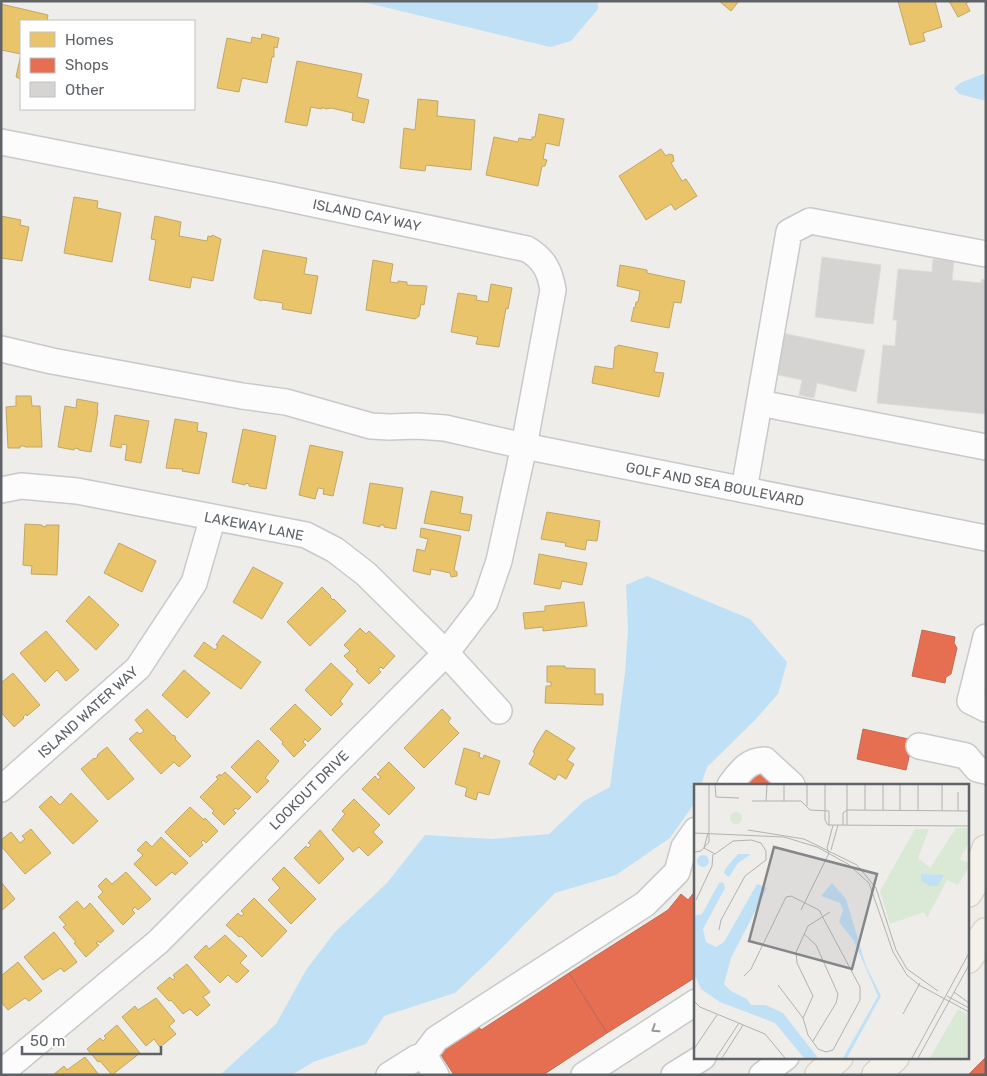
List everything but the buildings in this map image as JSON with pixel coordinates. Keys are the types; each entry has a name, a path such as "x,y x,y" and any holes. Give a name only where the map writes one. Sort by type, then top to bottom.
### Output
{"main road":[{"path":"970,889 975,881 986,848"},
{"path":"970,956 986,932"},
{"path":"819,1075 838,1058"},
{"path":"876,1075 893,1058"}],"street":[{"name":"ISLAND CAY WAY","path":"1,142 271,195 527,249 545,263 551,274 554,290 524,446"},
{"path":"744,490 789,232 810,221 986,254"},
{"name":"GOLF AND SEA BOULEVARD","path":"1,349 52,362 286,402 371,426 446,428 524,446 986,538"},
{"path":"759,403 986,447"},
{"name":"LOOKOUT DRIVE","path":"1,1073 158,942 446,652 485,602 499,562 524,446"},
{"name":"LAKEWAY LANE","path":"1,490 21,486 76,490 306,535 335,550 366,574 446,652 499,712"},
{"name":"ISLAND WATER WAY","path":"1,790 138,668 194,582 212,517"},
{"path":"986,637 970,701 986,709"},
{"path":"919,746 966,756 977,769 986,771"},
{"path":"731,784 747,765 755,760 765,760 791,784"},
{"path":"388,1075 416,1058 430,1065 436,1039 645,904 677,872 684,847 694,833"},
{"path":"584,1075 694,1003"},
{"path":"674,1075 701,1058"},
{"path":"762,1075 785,1058"}],"water":[{"path":"359,1 598,1 598,9 571,41 550,47"},
{"path":"986,73 986,101 959,94 954,88 962,82"},
{"path":"647,576 750,619 787,662 778,694 755,720 707,767 701,784 694,784 694,804 670,838 616,875 555,893 455,993 384,1016 366,1044 313,1062 292,1075 220,1075 276,1024 306,970 335,932 387,883 425,835 492,839 549,834 584,801 610,787 625,673 628,630 626,585"}]}
